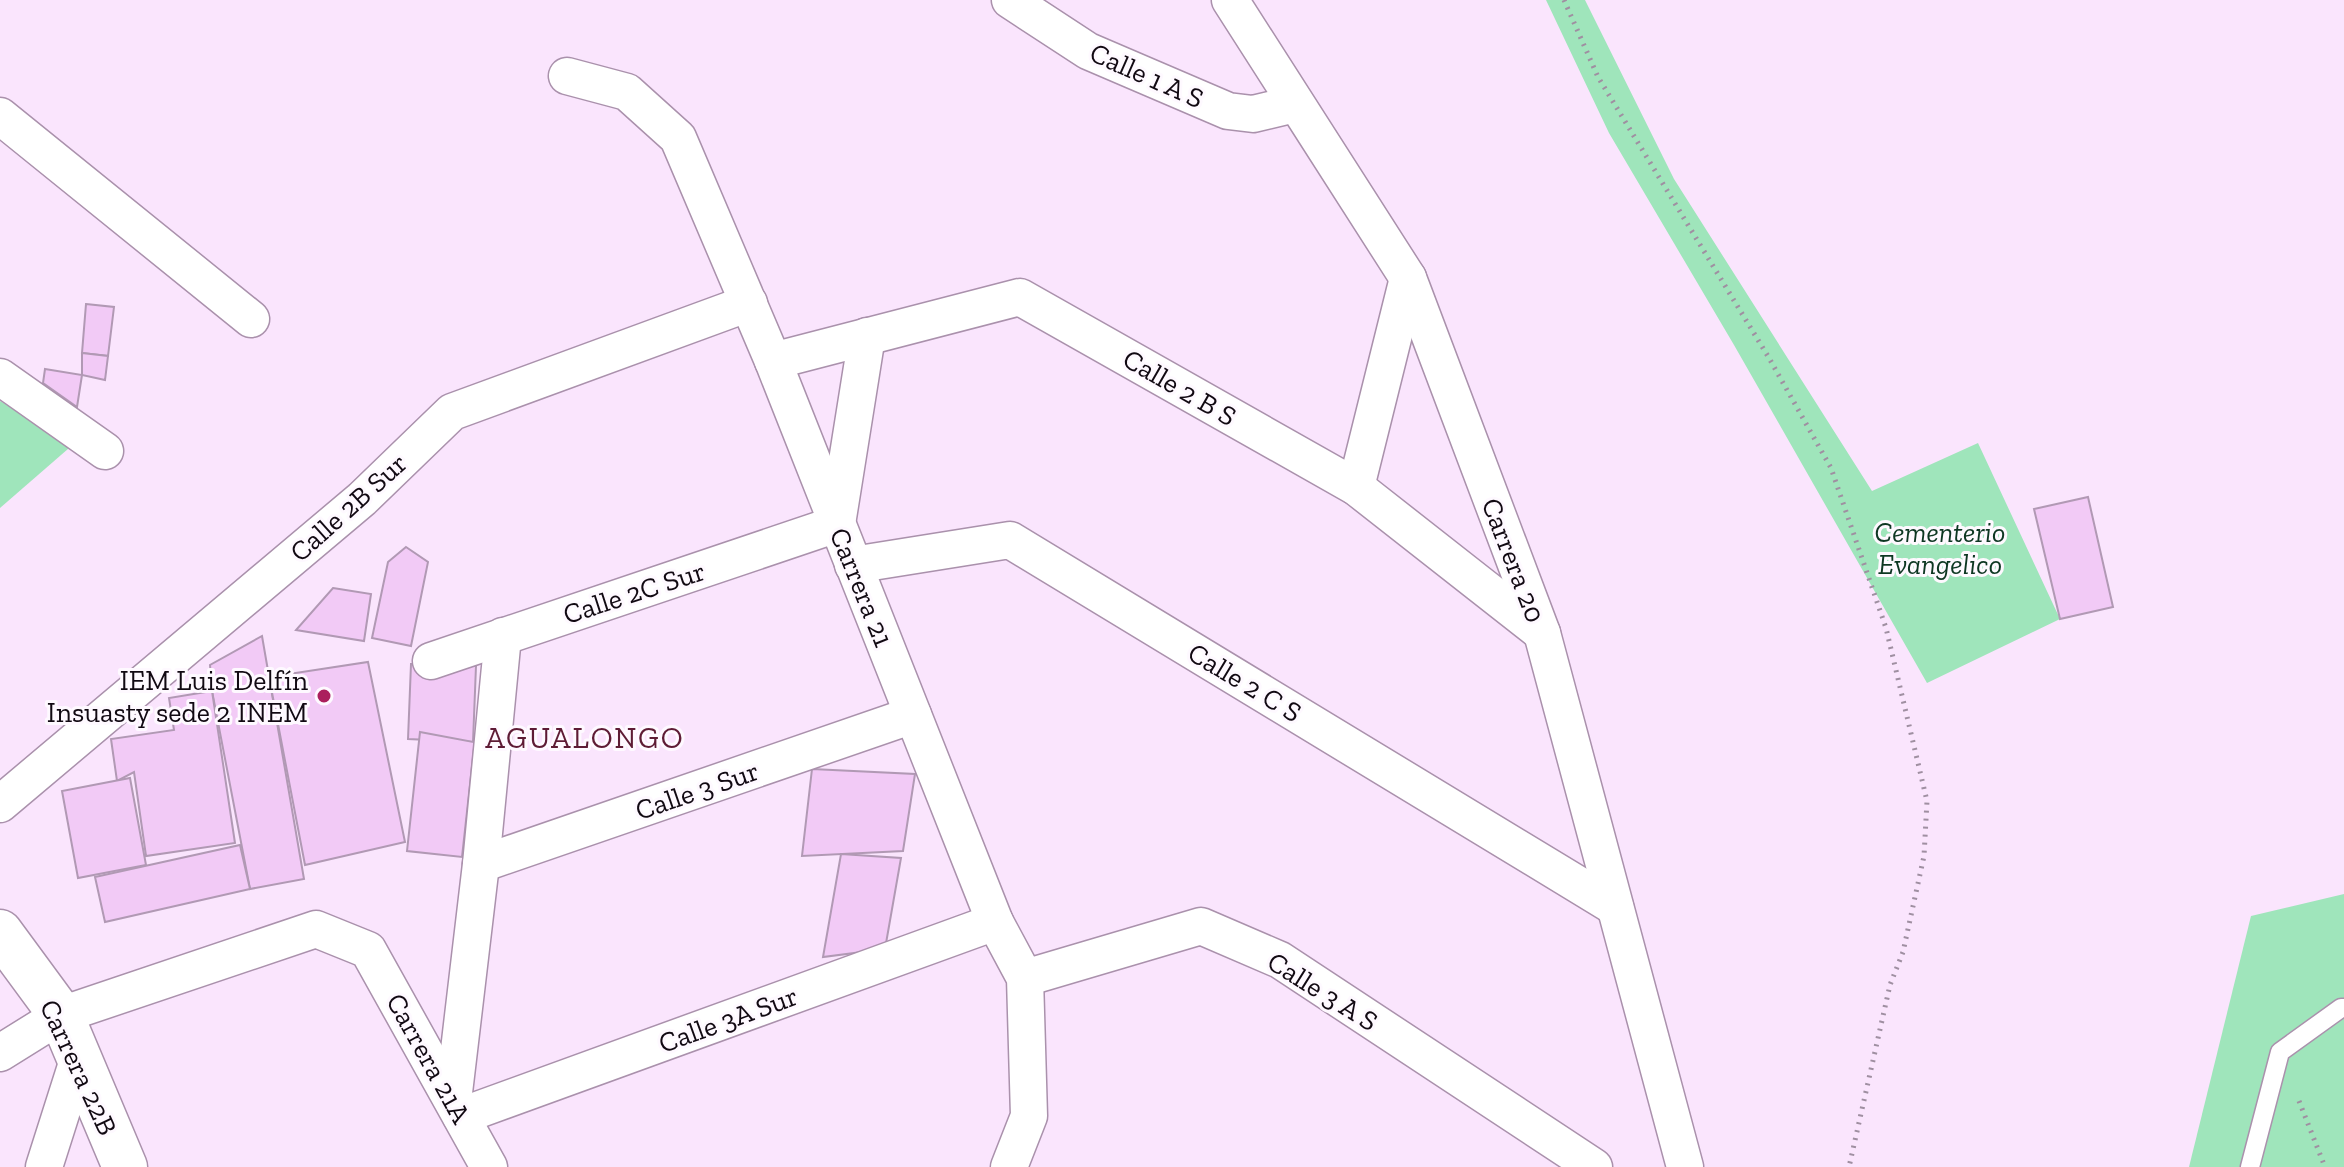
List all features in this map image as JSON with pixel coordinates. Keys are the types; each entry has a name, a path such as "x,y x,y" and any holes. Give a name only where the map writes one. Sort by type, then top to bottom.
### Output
{"street":[{"name":"Calle 1 A S","path":"1010,0 1088,51 1228,111 1253,114 1295,104"},
{"name":"Carrera 20","path":"1230,0 1408,278 1542,633 1685,1167"},
{"name":"Carrera 21","path":"567,76 627,92 678,138 773,361 995,922 1025,978 1029,1116 1009,1167"},
{"path":"0,116 251,319"},
{"path":"1356,487 1408,278"},
{"name":"Calle 2 B S","path":"773,361 1020,297 1356,487 1542,633"},
{"name":"Calle 2B Sur","path":"0,804 362,499 452,412 749,303"},
{"path":"837,524 867,336"},
{"path":"0,377 105,451"},
{"name":"Calle 2C Sur","path":"431,661 837,524"},
{"name":"Calle 2 C S","path":"853,565 1010,540 1615,907"},
{"path":"457,1108 503,636"},
{"name":"Calle 3 Sur","path":"481,864 913,715"},
{"name":"Calle 3A Sur","path":"457,1108 995,922"},
{"name":"Calle 3 A S","path":"1025,978 1201,926 1280,960 1594,1167"},
{"name":"Carrera 21A","path":"61,1015 316,929 368,950 489,1167"},
{"name":"Carrera 22B","path":"0,932 61,1015 125,1167"},
{"path":"0,1053 61,1015"},
{"path":"44,1167 79,1057"}],"lane":[{"path":"2250,1167 2280,1052 2344,1008"}],"path":[{"path":"1564,0 1598,77 1769,358 1831,468 1886,628 1927,801 1924,856 1903,952 1890,985 1849,1167"},
{"path":"2280,1052 2325,1167"}],"green space":[{"name":"Cementerio Evangelico","path":"1546,0 1585,0 1674,179 1872,491 1978,443 2060,619 1927,683 1609,133"},
{"path":"0,401 76,442 0,508"},
{"path":"2344,894 2344,1167 2189,1167 2251,916"}],"building":[{"path":"86,304 114,307 108,356 82,353"},
{"path":"82,353 108,356 105,380 82,375"},
{"path":"45,369 82,375 77,407 43,383"},
{"path":"2088,497 2113,607 2060,619 2034,509"},
{"path":"406,547 428,562 411,646 372,638 388,562"},
{"path":"333,588 371,594 364,641 296,630"},
{"path":"262,636 304,879 250,889 212,691 210,665"},
{"path":"368,662 405,842 305,865 269,677"},
{"path":"411,664 476,666 473,742 408,739"},
{"path":"212,691 235,843 146,856 134,772 117,781 111,739 174,730 169,698"},
{"path":"420,732 473,742 475,739 462,857 407,851"},
{"path":"812,769 915,774 903,851 802,856"},
{"path":"130,778 146,865 78,878 62,791"},
{"path":"240,845 250,889 105,922 95,877"},
{"path":"841,854 901,858 885,949 823,957"}],"place":[{"name":"IEM Luis Delfín Insuasty sede 2 INEM","path":"324,696"}],"district":[{"name":"AGUALONGO","path":"585,738"}]}
